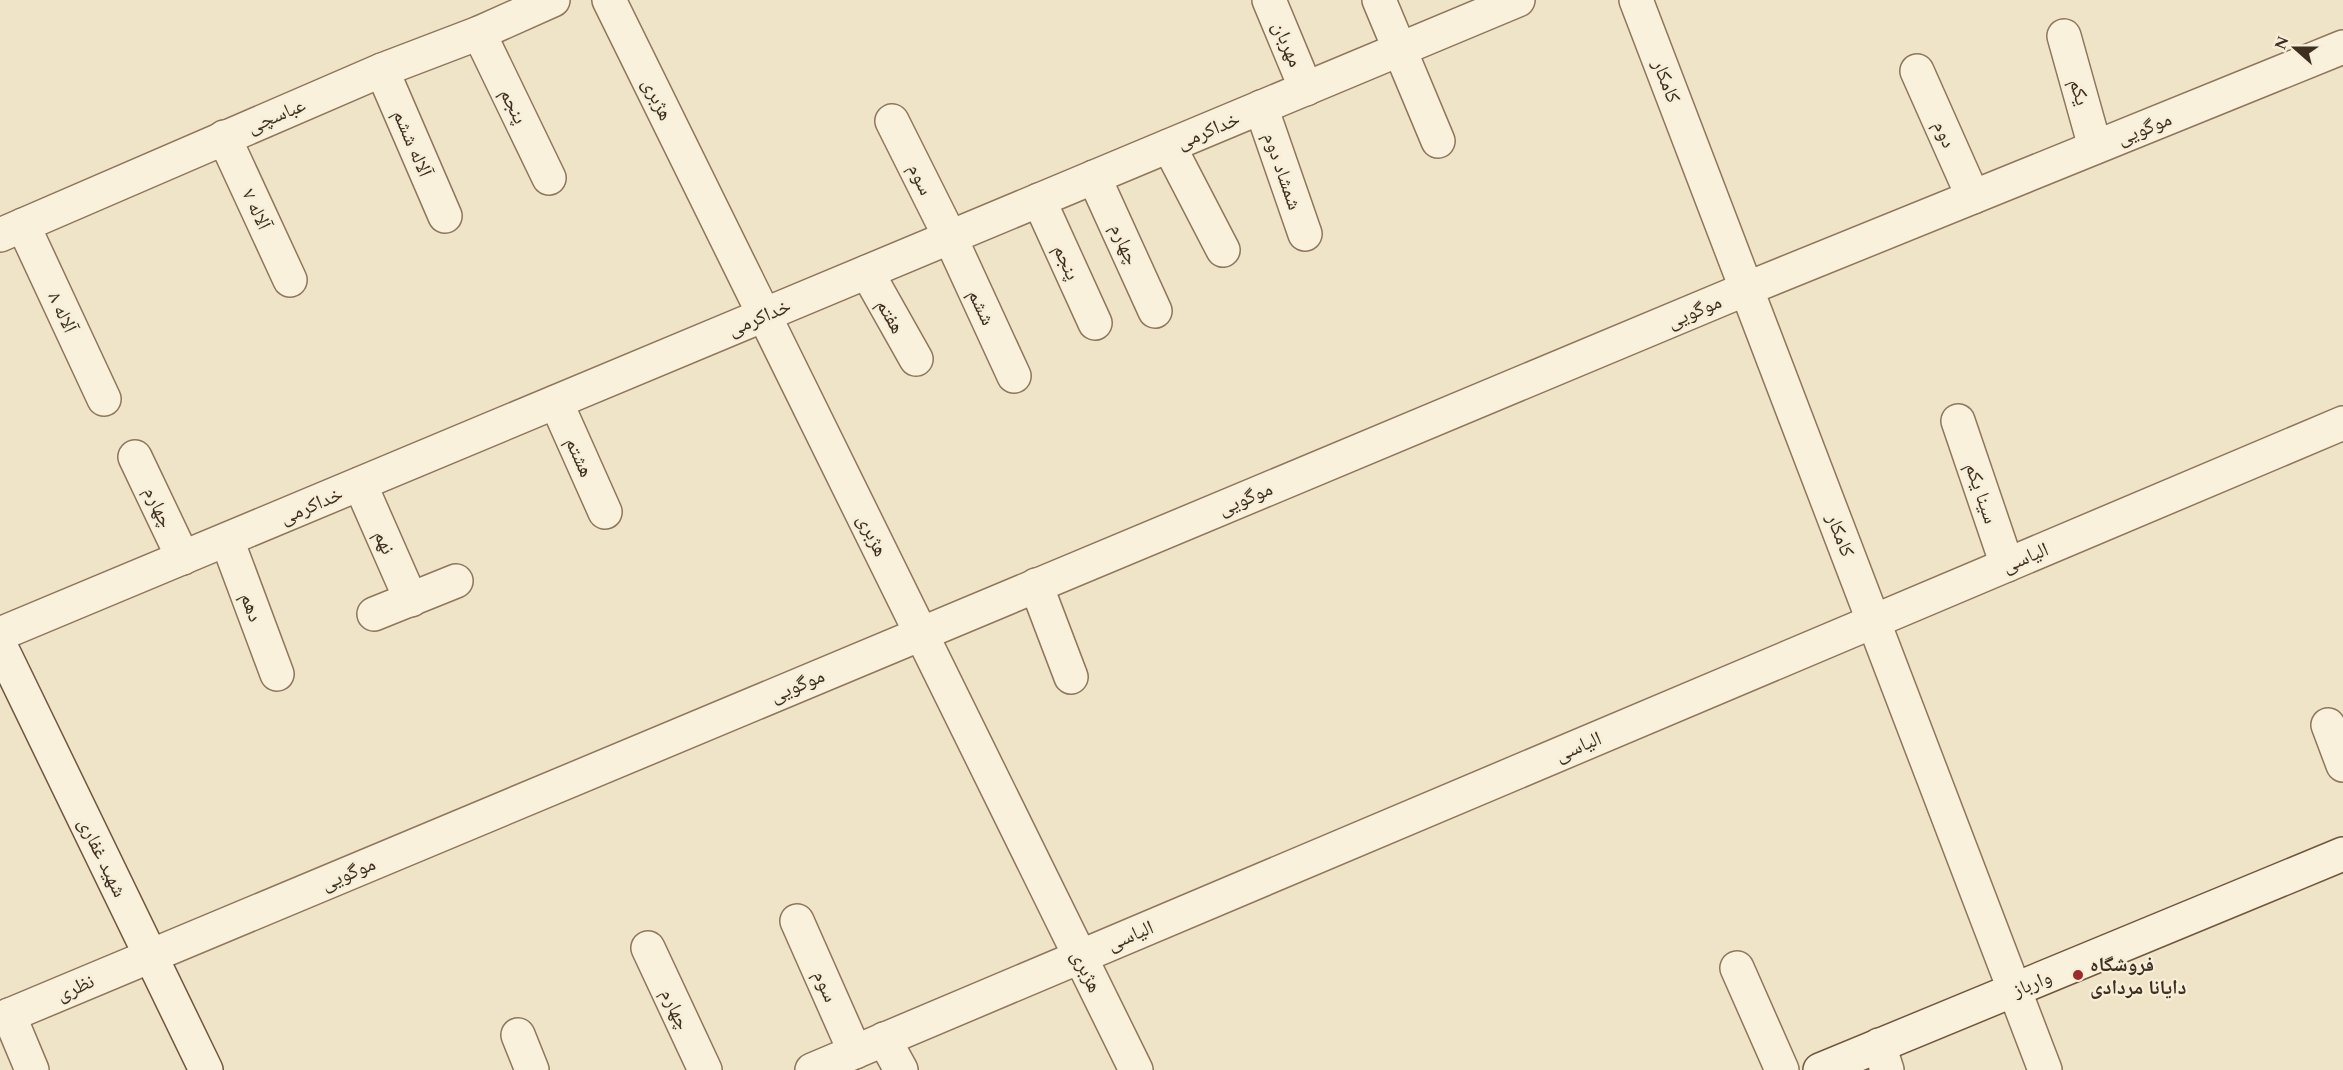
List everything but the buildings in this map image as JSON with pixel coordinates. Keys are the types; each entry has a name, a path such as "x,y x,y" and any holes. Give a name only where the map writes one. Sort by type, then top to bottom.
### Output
{"street":[{"name":"عباسچی","path":"11,230 224,137 382,70 479,33 553,0"},
{"name":"هژبری","path":"609,0 1136,1070"},
{"name":"مهربان","path":"1269,0 1306,89"},
{"path":"1379,0 1438,141"},
{"name":"خداکرمی","path":"0,634 1518,0"},
{"name":"کامکار","path":"1636,0 2045,1070"},
{"name":"پنجم","path":"479,33 549,178"},
{"name":"یکم","path":"2064,36 2095,147"},
{"name":"موگویی","path":"150,956 1746,289 2343,48"},
{"name":"آلاله ششم","path":"382,70 445,216"},
{"name":"دوم","path":"1917,72 1973,197"},
{"name":"شمشاد دوم","path":"1261,107 1305,234"},
{"name":"سوم","path":"892,121 950,237"},
{"name":"آلاله ۷","path":"224,137 290,280"},
{"path":"1169,146 1223,250"},
{"name":"چهارم","path":"1094,177 1155,311"},
{"name":"پنجم","path":"1039,200 1095,323"},
{"name":"آلاله ۸","path":"11,230 104,399"},
{"name":"ششم","path":"950,237 1014,376"},
{"name":"هفتم","path":"867,272 916,359"},
{"name":"هشتم","path":"556,402 605,512"},
{"name":"سینا یکم","path":"1958,421 2007,565"},
{"name":"الیاسی","path":"812,1070 2343,423"},
{"name":"چهارم","path":"135,457 183,558"},
{"name":"نهم","path":"360,484 411,600"},
{"name":"دهم","path":"227,540 277,674"},
{"path":"374,614 456,581"},
{"path":"1036,585 1071,677"},
{"name":"شهید غفاری","path":"0,645 206,1070"},
{"path":"2328,725 2343,765"},
{"name":"وارباز","path":"1820,1070 1883,1058 2014,990 2343,854"},
{"name":"سوم","path":"797,921 855,1052"},
{"name":"چهارم","path":"648,948 705,1070"},
{"name":"نظری","path":"4,1017 150,956"},
{"path":"1737,968 1782,1070"},
{"path":"4,1017 32,1070"},
{"path":"518,1035 532,1070"},
{"path":"884,1039 901,1070"}],"place":[{"name":"فروشگاه دایانا مردادی","path":"2078,975"}]}
